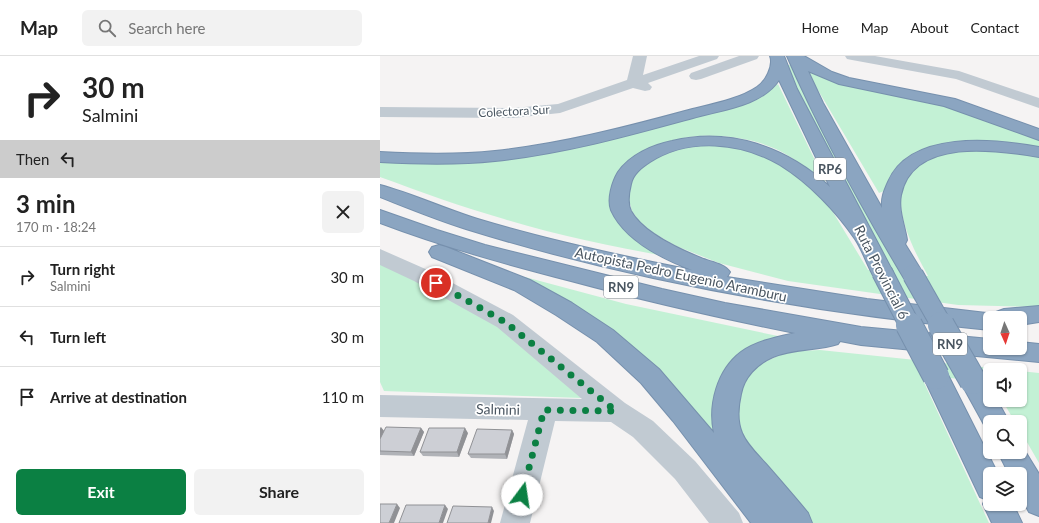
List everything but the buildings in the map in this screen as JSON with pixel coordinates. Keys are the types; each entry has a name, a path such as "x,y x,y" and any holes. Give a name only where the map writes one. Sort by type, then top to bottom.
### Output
{"highway":[{"path":"380,157 430,160 487,157 520,154 591,141 653,125 756,94 770,84 788,61 834,78 861,85 950,103 1039,134"},
{"name":"Ruta Provincial 6","path":"788,61 790,88 864,238 936,376 983,473"},
{"name":"Ruta Provincial 6","path":"788,61 815,103 868,201 913,275 992,415"},
{"path":"802,298 704,268 682,258 643,235 625,217 620,208 621,188 627,173 643,158 659,150 675,145 718,141 747,145 772,154 809,178 842,210 864,238"},
{"path":"900,253 892,210 892,195 896,181 904,170 914,162 927,154 957,146 996,146 1039,152"},
{"name":"Autopista Pedro Eugenio Aramburu","path":"380,191 471,224 576,252 695,279 880,310 983,321"},
{"path":"383,217 429,248 522,285 564,309 605,336 650,376 682,413 770,523"},
{"name":"Autopista Pedro Eugenio Aramburu","path":"383,217 430,235 481,251 662,297 783,323 861,336 1039,353"},
{"path":"1027,315 1039,314"},
{"path":"1027,325 1039,326"},
{"path":"797,523 744,460 731,442 725,422 727,392 731,379 754,355 771,347 817,339 861,336"},
{"path":"1016,459 1035,493"}],"street":[{"path":"640,56 634,82 651,88 675,84 752,56"},
{"name":"Colectora Sur","path":"380,112 513,113 542,111 571,106 634,82 712,56"},
{"path":"852,56 959,75 1039,103"},
{"path":"952,62 959,75"},
{"path":"380,256 422,276 505,322 616,411 643,429 685,470 728,523"},
{"name":"Salmini","path":"380,406 616,411"},
{"path":"515,523 544,410"}],"green space":[{"path":"786,65 791,65 902,274 928,276 916,253 907,230 902,210 902,192 908,176 921,164 942,154 975,149 1039,155 1039,307 958,305 788,281 719,263 676,246 652,232 639,221 632,211 628,188 631,178 646,163 669,151 698,144 743,147 790,169 828,204 868,270 891,272 796,88"},
{"path":"808,69 928,100 1039,137 1039,147 997,141 974,141 951,143 929,149 910,158 894,172 884,191 879,193 815,85"},
{"path":"778,84 827,185 804,166 780,151 755,142 727,137 698,136 669,142 620,173 611,189 664,256 584,240 524,225 457,204 380,177 380,160 482,160 758,97"},
{"path":"380,262 501,324 582,398 384,391 380,382"},
{"path":"525,277 626,304 778,336 778,340 739,357 733,458 690,409 527,282"},
{"path":"820,350 983,367 983,380 921,376 989,523 811,523 749,448 742,433 737,414 742,382 753,369 782,354"},
{"path":"1027,372 1039,373 1039,463 1027,442 1027,415 1011,415 1006,407 1027,407"}],"route":[{"path":"436,283 505,322 616,411 544,410 522,495"}]}
